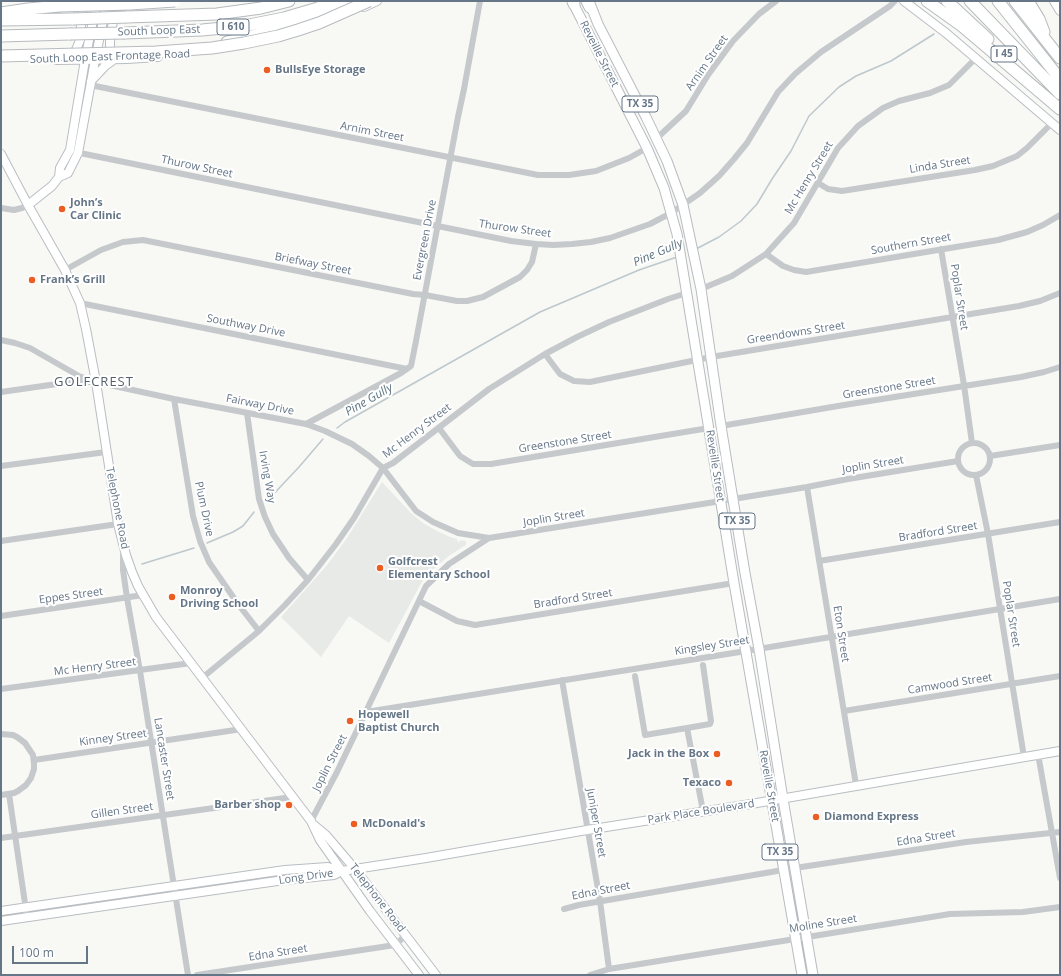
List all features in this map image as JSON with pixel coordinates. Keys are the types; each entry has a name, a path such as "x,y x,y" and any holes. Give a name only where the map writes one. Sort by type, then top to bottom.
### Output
{"highway":[{"path":"1,13 59,6 175,1"},
{"name":"South Loop East","path":"1,20 217,14 261,8 289,1"},
{"name":"South Loop East","path":"1,36 202,30 244,26 284,18 337,1"},
{"path":"168,56 281,29 342,8 347,1"},
{"path":"1,56 156,52 205,49 278,36 339,15 369,1"},
{"path":"927,1 962,26 1060,108"},
{"name":"I 45","path":"947,1 1060,108"},
{"path":"970,1 1060,94"},
{"name":"I 45","path":"998,1 1060,80"},
{"path":"1015,1 1060,58"},
{"path":"1028,1 1039,19 1048,42"}],"main road":[{"path":"80,1 82,9 80,40 76,50 68,60 78,68 82,78"},
{"path":"59,177 60,168 70,150 85,60 97,1"},
{"path":"28,205 52,186 59,177 68,173 78,153 107,1"},
{"path":"91,83 105,66 115,59 110,51 110,41 115,7 119,1"},
{"name":"South Loop East Frontage Road","path":"1,61 95,60 214,52 271,41 319,26 377,1"},
{"path":"904,1 946,33 1060,130"},
{"path":"1054,1 1060,11"},
{"name":"Reveille Street","path":"573,2 647,148 662,183 680,250 734,583 802,975"},
{"name":"Reveille Street","path":"589,3 657,138 683,205 701,290 733,499 813,975"},
{"path":"615,86 625,76"},
{"name":"Telephone Road","path":"1,154 65,270 80,303 96,382 118,524 132,572 143,595 156,617 312,823 320,840 419,975"},
{"name":"Park Place Boulevard","path":"342,871 1060,751"},
{"name":"Telephone Road","path":"312,823 326,834 355,869 436,975"},
{"name":"Long Drive","path":"1,911 285,870 328,867 342,871"},
{"name":"Long Drive","path":"1,921 284,880 334,875 342,871"},
{"path":"255,874 256,885"},
{"path":"100,896 101,907"}],"street":[{"name":"Evergreen Drive","path":"408,368 412,362 480,1"},
{"name":"Arnim Street","path":"657,138 686,111 708,75 733,41 759,14 776,1"},
{"name":"Thurow Street","path":"70,150 78,153 511,241 536,244 572,244 601,240 642,227 671,213 700,193 725,170 746,143 778,92 795,74 821,52 890,6 895,1"},
{"name":"Mc Henry Street","path":"701,290 732,276 766,254 794,222 838,148 858,126 883,108 899,101 940,90 952,82 976,58"},
{"name":"Arnim Street","path":"91,83 538,175 569,175 596,170 629,158 647,148"},
{"name":"Linda Street","path":"818,183 828,189 842,191 993,166 1017,156 1052,123"},
{"path":"1,208 14,210 28,205"},
{"name":"Southern Street","path":"766,254 782,266 806,272 1016,236 1042,225 1060,215"},
{"name":"Briefway Street","path":"65,270 101,250 124,242 143,240 413,294 462,301 483,298 516,280 523,274 532,262 536,244"},
{"name":"Poplar Street","path":"941,249 972,443"},
{"name":"Mc Henry Street","path":"202,678 259,631 308,580 354,518 383,468 393,463 489,389 545,354 609,322 687,293"},
{"name":"Greendowns Street","path":"545,354 560,374 574,381 590,382 711,357 1019,306 1040,301 1060,293"},
{"name":"Southway Drive","path":"80,303 408,368"},
{"name":"Fairway Drive","path":"1,340 30,348 79,376 96,382 174,399 306,424 352,444 369,456 383,468 416,510 433,522 458,532 489,538"},
{"name":"Greenstone Street","path":"722,426 1021,377 1060,367"},
{"path":"306,424 408,368"},
{"path":"1,392 71,382 96,382"},
{"name":"Plum Drive","path":"174,399 193,516 200,541 209,562 259,631"},
{"name":"Irving Way","path":"247,413 259,499 265,517 273,534 289,558 308,580"},
{"name":"Greenstone Street","path":"439,428 460,456 473,464 491,464 709,428"},
{"path":"972,443 980,444 987,449 990,456 989,465 984,471 976,475 968,474 961,469 958,461 959,453 964,446 972,443"},
{"path":"990,456 1060,445"},
{"path":"1,466 106,452"},
{"name":"Joplin Street","path":"312,823 426,586 449,564 489,538 958,461"},
{"name":"Poplar Street","path":"976,475 988,534 1024,757"},
{"name":"Eton Street","path":"807,487 856,785"},
{"name":"Bradford Street","path":"819,561 1060,522"},
{"path":"1,541 118,524"},
{"name":"Lancaster Street","path":"124,546 123,570 127,598 152,743 162,816 188,975"},
{"name":"Bradford Street","path":"419,601 457,621 475,625 734,583"},
{"name":"Eppes Street","path":"1,616 143,595"},
{"name":"Kingsley Street","path":"366,712 1060,599"},
{"name":"Mc Henry Street","path":"1,689 191,663"},
{"path":"635,676 645,735 710,724 712,721 703,665"},
{"name":"Camwood Street","path":"844,711 1060,676"},
{"name":"Juniper Street","path":"562,680 600,901 609,969"},
{"path":"687,728 703,811"},
{"name":"Kinney Street","path":"34,760 242,730"},
{"path":"1,734 13,735 22,740 28,746 34,760 34,769 28,782 22,789 9,794 1,795"},
{"path":"1038,754 1060,878"},
{"path":"9,794 27,917"},
{"name":"Gillen Street","path":"1,838 292,797"},
{"name":"Edna Street","path":"795,868 966,842 1060,832"},
{"name":"Edna Street","path":"564,909 600,901 783,870"},
{"name":"Moline Street","path":"590,975 609,969 950,914 1023,912 1060,907"},
{"path":"396,945 406,935"},
{"name":"Edna Street","path":"197,975 396,945"}],"shaded area":[{"name":"Golfcrest Elementary School","path":"382,482 411,513 423,523 437,531 457,539 457,541 466,541 466,545 450,555 423,580 389,643 349,616 321,657 281,617 328,564 347,538"}],"waterway":[{"name":"Pine Gully","path":"696,249 719,237 741,221 757,204 791,151 809,116 839,87 856,76 891,61 934,34"},
{"name":"Pine Gully","path":"337,428 345,422 540,312 639,270 677,257"},
{"name":"Pine Gully","path":"267,501 323,439"},
{"name":"Pine Gully","path":"207,543 243,526 254,512"},
{"name":"Pine Gully","path":"142,564 194,548"}],"place":[{"name":"BullsEye Storage","path":"267,70"},
{"name":"John’s Car Clinic","path":"62,209"},
{"name":"Frank’s Grill","path":"32,280"},
{"name":"Golfcrest Elementary School","path":"380,568"},
{"name":"Monroy Driving School","path":"172,597"},
{"name":"Hopewell Baptist Church","path":"350,721"},
{"name":"Jack in the Box","path":"717,754"},
{"name":"Texaco","path":"729,783"},
{"name":"Barber shop","path":"289,805"},
{"name":"Diamond Express","path":"816,817"},
{"name":"McDonald's","path":"354,824"}],"district":[{"name":"GOLFCREST","path":"94,382"}]}
